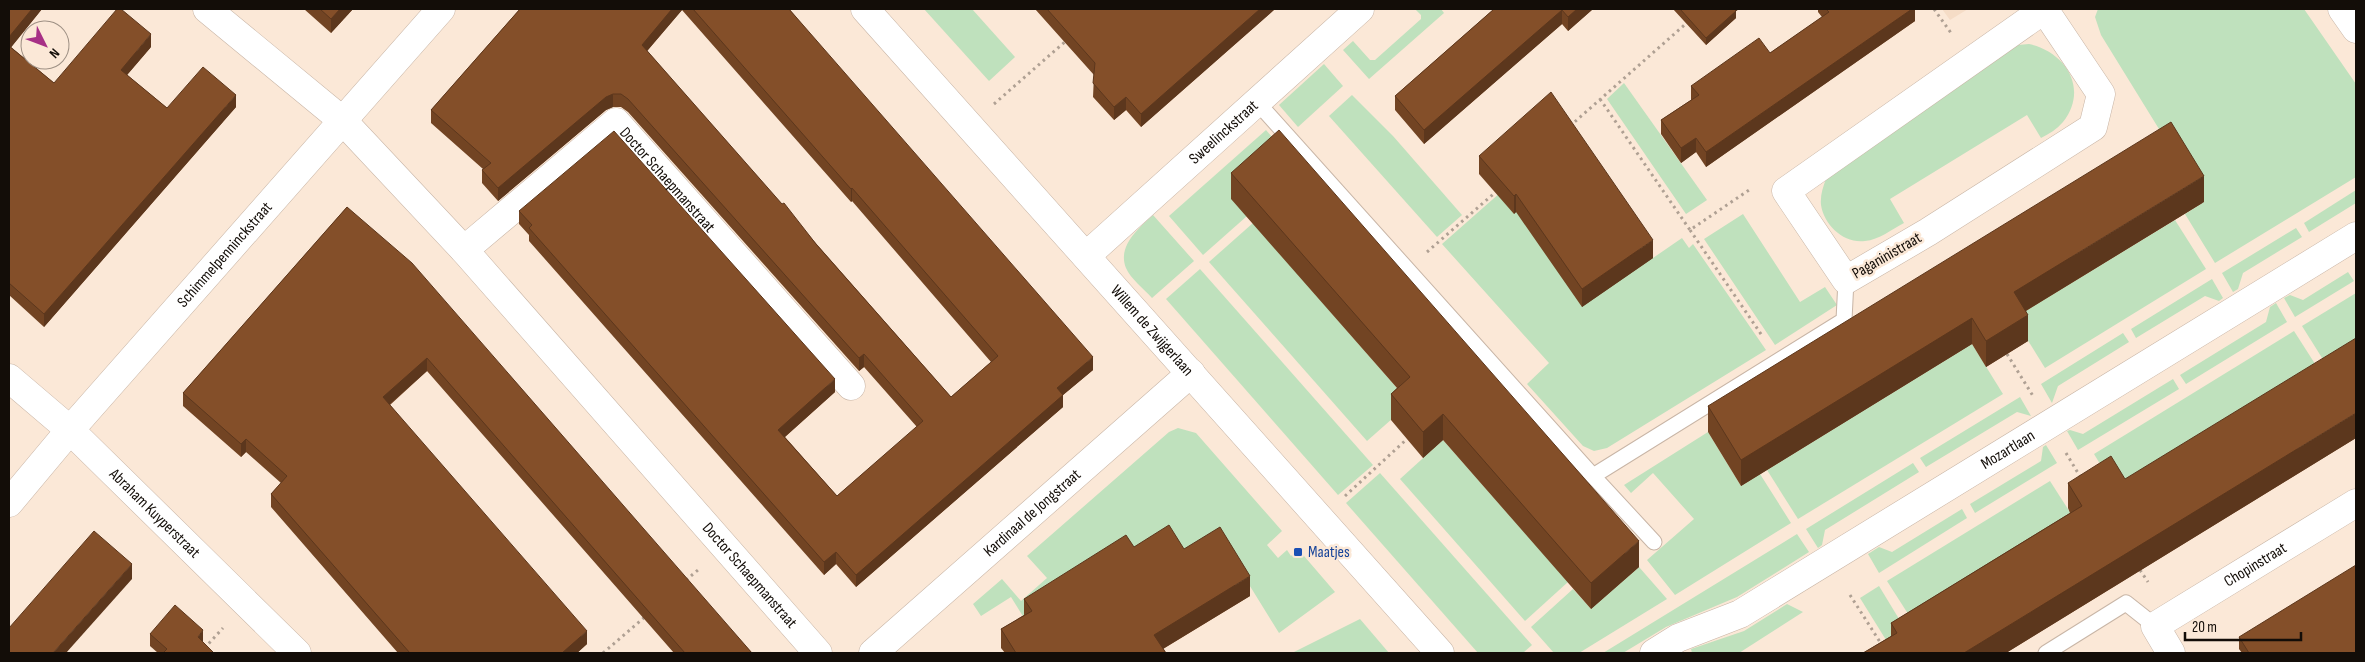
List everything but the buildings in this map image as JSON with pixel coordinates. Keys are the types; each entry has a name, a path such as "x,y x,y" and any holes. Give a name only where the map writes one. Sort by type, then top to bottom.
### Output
{"street":[{"name":"Doctor Schaepmanstraat","path":"207,9 343,121 464,250 818,653"},
{"name":"Schimmelpenninckstraat","path":"9,503 70,430 441,9"},
{"name":"Willem de Zwijgerlaan","path":"865,9 1440,653"},
{"name":"Sweelinckstraat","path":"1086,256 1360,9"},
{"name":"Paganinistraat","path":"2045,9 2102,94 2093,127 1928,232 1846,280 1786,190 2045,9"},
{"name":"Doctor Schaepmanstraat","path":"464,250 616,122 852,386"},
{"name":"Mozartlaan","path":"1654,653 1678,638 1740,614 2356,236"},
{"name":"Kardinaal de Jongstraat","path":"873,653 1191,373"},
{"name":"Abraham Kuyperstraat","path":"9,378 70,430 297,653"},
{"name":"Chopinstraat","path":"2154,626 2356,503"},
{"path":"2154,626 2171,653"}],"lane":[{"path":"1256,102 1654,542"},
{"path":"1593,476 1844,320 1846,280"},
{"path":"2046,653 2126,603 2154,626"}],"path":[{"path":"1563,132 1695,15"},
{"path":"969,126 1073,35"},
{"path":"1600,99 1779,359"},
{"path":"1690,230 1758,184 1786,190"},
{"path":"1406,270 1503,185"},
{"path":"1320,518 1407,439"},
{"path":"682,584 724,547"},
{"path":"1850,595 1887,653"},
{"path":"603,653 653,610"}],"shaded area":[{"path":"1942,9 1968,9 1950,20"}],"green space":[{"path":"924,9 972,9 1015,57 989,81"},
{"path":"1415,9 1441,9 1444,13 1369,79 1343,50 1353,41 1370,60 1375,60 1421,19 1421,15"},
{"path":"2098,9 2304,9 2356,84 2356,177 2215,263 2185,214 2204,202 2101,35 2095,17"},
{"path":"2029,44 2042,48 2054,55 2063,63 2070,74 2074,97 2071,110 2058,127 2041,138 2027,115 1890,199 1904,223 1880,236 1865,241 1850,239 1836,232 1826,219 1821,205 1821,195 1826,179 2018,45"},
{"path":"1324,64 1343,86 1298,127 1279,105"},
{"path":"1624,83 1707,200 1686,214 1607,99"},
{"path":"1352,95 1393,136 1462,215 1437,237 1329,116"},
{"path":"1266,130 1285,152 1247,216 1203,255 1169,216"},
{"path":"1534,163 1653,258 1682,238 1689,248 1693,244 1766,350 1607,448 1594,451 1583,446 1527,384 1549,363 1442,244"},
{"path":"2356,190 2356,203 2309,232 2304,223"},
{"path":"1743,214 1800,302 1825,287 1837,305 1775,345 1704,239"},
{"path":"1153,215 1194,261 1152,298 1126,268 1124,252 1131,238"},
{"path":"2175,220 2206,269 2045,368 2014,318"},
{"path":"1253,223 1410,403 1367,441 1209,262"},
{"path":"2296,228 2302,237 2243,273 2238,289 2233,292 2222,273"},
{"path":"1200,269 1373,465 1338,495 1166,299"},
{"path":"2348,272 2354,281 2295,317 2284,298 2290,295 2303,300"},
{"path":"2212,279 2223,298 2219,301 2205,296 2136,338 2131,329"},
{"path":"2356,293 2356,364 2334,377 2302,326"},
{"path":"2276,303 2287,322 2186,384 2180,375 2266,322 2270,307"},
{"path":"2294,331 2326,381 2125,505 2094,454"},
{"path":"2123,333 2129,342 2058,386 2052,403 2041,384"},
{"path":"1972,344 2003,394 1798,519 1767,470"},
{"path":"2173,379 2179,389 2078,450 2067,431 2070,430 2083,434"},
{"path":"2020,397 2031,416 2017,412 1926,467 1920,458"},
{"path":"1178,428 1196,433 1282,531 1267,545 1278,558 1287,550 1291,556 1298,549 1335,592 1279,633 1224,544 1024,618 1011,597 981,616 973,604 1002,579 1021,601 1047,578 1027,556 1169,432"},
{"path":"1708,432 1741,486 1760,474 1791,523 1675,595 1647,560 1694,519 1653,473 1631,493 1624,485"},
{"path":"1443,440 1568,582 1525,621 1400,479"},
{"path":"2046,445 2057,463 1975,513 1970,504 2041,461 2043,447"},
{"path":"1913,463 1919,472 1825,530 1822,545 1818,548 1806,529"},
{"path":"1380,473 1532,645 1523,653 1478,653 1346,503"},
{"path":"2050,481 2082,531 1919,631 1887,581"},
{"path":"1962,509 1967,518 1879,573 1868,554 1879,547 1892,552"},
{"path":"1797,534 1809,552 1737,597 1666,627 1623,653 1603,653"},
{"path":"1639,567 1667,599 1579,653 1554,653 1531,627 1573,589 1591,609"},
{"path":"1879,586 1910,637 1891,648 1860,598"},
{"path":"1787,604 1803,612 1739,653 1692,653 1691,649 1744,631"},
{"path":"1360,619 1389,653 1292,653"}],"place":[{"name":"Maatjes","path":"1298,552"}]}
